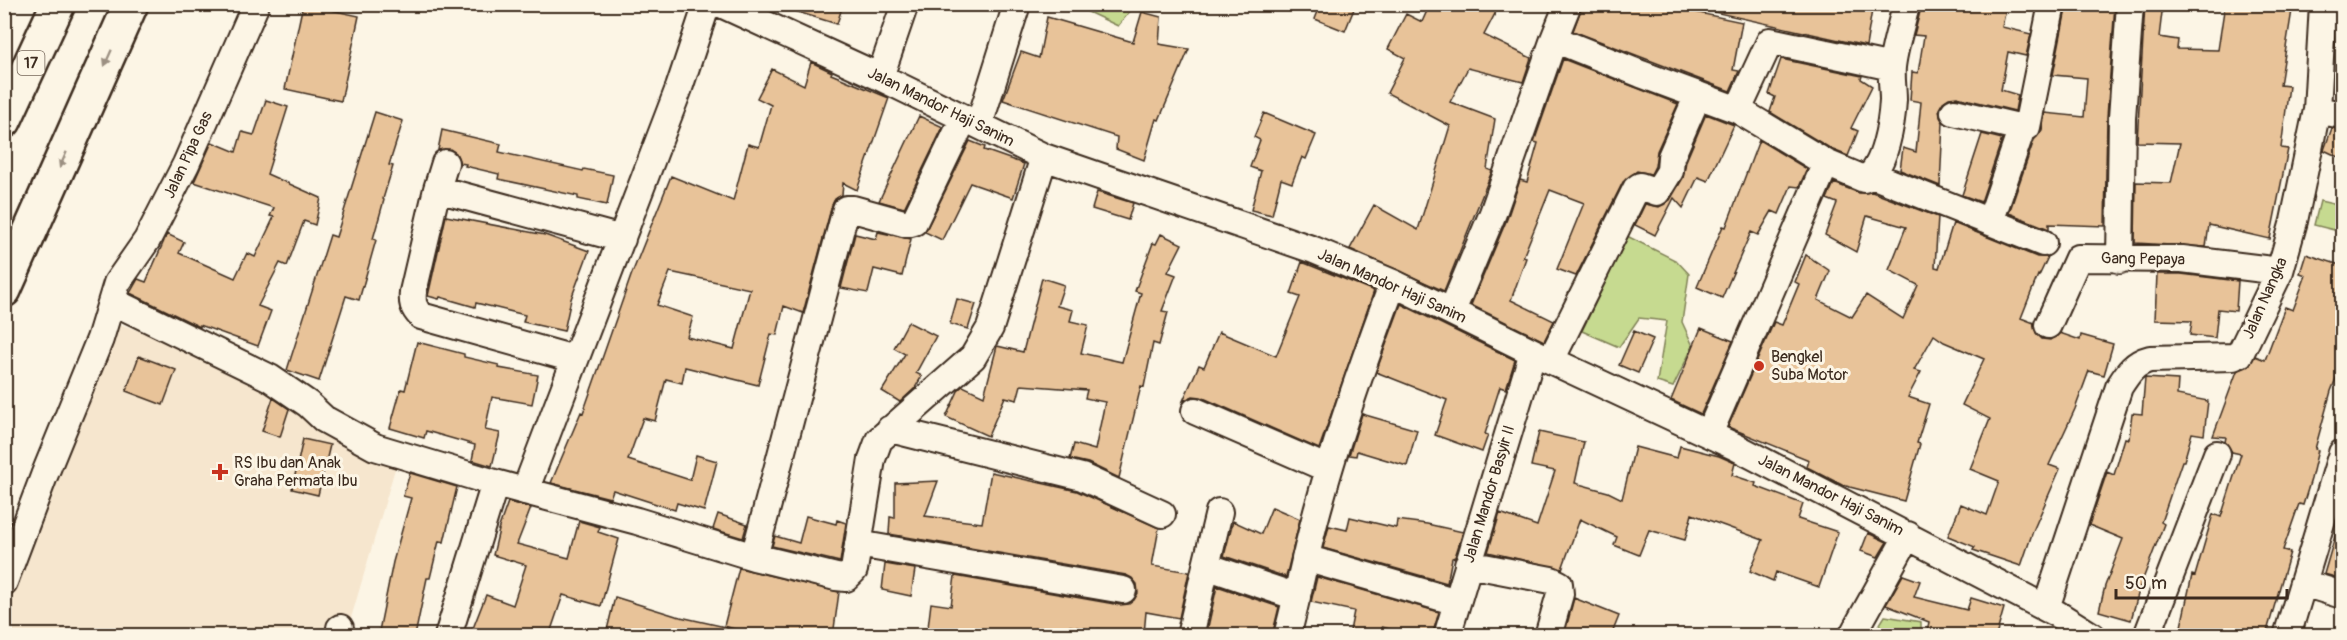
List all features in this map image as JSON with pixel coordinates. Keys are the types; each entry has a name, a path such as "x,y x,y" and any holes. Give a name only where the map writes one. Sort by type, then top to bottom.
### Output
{"highway":[{"name":"17","path":"4,121 58,4"},
{"path":"4,290 131,4"}],"street":[{"name":"Jalan Pipa Gas","path":"4,582 100,339 117,284 147,240 186,164 256,4"},
{"path":"525,491 573,359 679,88 707,4"},
{"name":"Jalan Mandor Haji Sanim","path":"721,4 880,77 1044,157 1314,250 1394,283 1542,356 1709,434 2046,608"},
{"path":"880,77 905,4"},
{"path":"754,557 846,209 907,224 914,222 972,121 1017,4"},
{"path":"1452,311 1493,213 1568,4"},
{"path":"1554,39 1738,110 1826,163 1864,179 1872,175 1880,160 1892,115 1892,67 1906,4"},
{"path":"1954,112 2022,128 2027,127 2052,4"},
{"path":"2120,260 2122,118 2130,4"},
{"name":"Jalan Nangka","path":"2046,608 2119,387 2128,372 2139,362 2150,359 2232,357 2240,354 2280,271 2295,221 2318,110 2323,4"},
{"path":"1738,110 1770,41 1892,67"},
{"name":"Jalan Mandor Basyir II","path":"1447,636 1468,564 1542,356 1636,189 1640,186 1657,192 1661,190 1670,171 1671,157 1698,95"},
{"path":"2318,110 2343,115"},
{"path":"1990,222 2022,128"},
{"path":"112,301 270,378 308,404 324,419 375,447 495,483 637,521 754,557 846,578 854,570 872,459 879,440 973,357 981,345 990,328 1044,157"},
{"path":"445,163 412,291 415,310 421,316 573,359"},
{"path":"1709,434 1826,163"},
{"path":"1872,175 2043,243"},
{"path":"437,189 622,238"},
{"name":"Gang Pepaya","path":"2048,325 2078,258 2182,259 2280,271"},
{"path":"1287,636 1328,471 1361,370 1394,283"},
{"path":"1195,411 1328,471"},
{"path":"890,429 1082,477 1162,514"},
{"path":"2147,636 2217,454"},
{"path":"2287,636 2341,467"},
{"path":"448,636 495,483"},
{"path":"1190,636 1219,512"},
{"path":"1852,636 1908,535"},
{"path":"858,544 1123,590"},
{"path":"1305,558 1457,602"},
{"path":"1468,564 1551,580 1559,584 1560,594 1548,636"},
{"path":"1206,566 1297,597"},
{"path":"2303,583 2343,595"},
{"path":"2046,608 2092,636"}],"shaded area":[{"name":"RS Ibu dan Anak Graha Permata Ibu","path":"103,318 270,378 397,462 346,635 5,635 4,579"}],"green space":[{"path":"1135,4 1118,26 1073,5"},
{"path":"2320,201 2342,206 2342,232 2314,225"},
{"path":"1627,236 1677,261 1689,274 1682,322 1693,346 1673,387 1657,382 1667,321 1639,318 1619,347 1582,331"},
{"path":"1885,616 1921,622 1921,635 1873,635"}],"building":[{"path":"303,4 359,16 341,101 285,89"},
{"path":"789,4 843,4 837,24 788,9"},
{"path":"1321,4 1356,4 1345,31 1315,19"},
{"path":"1430,4 1500,4 1484,35 1531,58 1523,82 1468,68 1450,102 1495,119 1487,169 1492,171 1444,291 1350,249 1374,205 1418,230 1450,126 1387,93 1405,58 1388,49 1406,14 1422,22"},
{"path":"1583,4 1687,4 1685,10 1742,22 1733,70 1739,71 1730,91 1573,31"},
{"path":"1714,4 1873,4 1866,46 1714,12"},
{"path":"1922,4 2007,4 2002,27 2031,34 2026,56 2008,52 2001,90 2018,95 2015,111 1957,97 1943,102 1939,109 1943,122 1940,186 1900,170 1903,148 1916,152 1921,102 1910,100 1912,72 1918,73 1924,36 1914,35"},
{"path":"2067,4 2115,4 2107,117 2105,226 2049,224 2049,229 2009,213 2034,140 2042,130 2045,113 2084,117 2087,78 2053,75"},
{"path":"2145,4 2163,4 2159,37 2178,40 2177,49 2218,50 2225,4 2293,4 2280,85 2289,86 2281,148 2288,149 2270,239 2209,225 2206,247 2135,243 2136,182 2171,183 2180,143 2137,142"},
{"path":"1142,12 1161,17 1159,44 1189,49 1159,120 1156,119 1144,160 1116,149 1117,137 1003,100 1021,52 1039,58 1047,17 1133,42"},
{"path":"1563,59 1678,104 1657,151 1655,166 1651,174 1637,171 1623,182 1576,276 1557,269 1584,203 1550,190 1523,257 1526,258 1511,300 1554,321 1544,341 1471,305 1507,219 1520,180 1527,182 1538,143 1534,142"},
{"path":"1781,59 1862,76 1861,79 1872,86 1851,128 1858,131 1848,156 1833,150 1770,112 1775,97 1769,94"},
{"path":"811,62 832,72 831,74 889,98 857,190 843,183 842,195 835,199 832,205 803,313 784,306 777,335 771,334 758,385 685,367 682,383 666,379 655,421 643,418 628,460 690,480 696,455 717,461 704,511 677,503 675,510 613,490 610,498 551,483 581,412 583,413 631,276 671,176 733,201 748,144 759,147 771,105 757,98 772,69 804,85","holes":["670,272 750,289 734,349 687,337 693,317 657,305"]},
{"path":"266,100 288,107 267,174 321,198 315,225 304,221 287,266 280,263 258,306 271,311 258,346 200,325 200,327 130,293 138,279 146,282 167,234 184,242 179,253 235,278 247,253 255,257 274,217 270,216 274,208 194,182 212,142 236,152 242,132 254,135"},
{"path":"375,112 403,121 389,165 393,166 359,300 346,296 319,381 287,370 330,235 336,237"},
{"path":"1264,113 1316,135 1306,159 1302,157 1292,183 1281,179 1272,215 1251,210 1261,171 1250,167 1260,140 1254,137"},
{"path":"1706,114 1734,125 1708,181 1698,177 1683,208 1674,198 1655,235 1635,225 1645,204 1659,207 1670,200 1683,178 1686,161"},
{"path":"919,116 943,127 904,208 879,201"},
{"path":"2332,128 2343,130 2343,159 2324,150"},
{"path":"442,130 501,144 499,152 583,171 584,169 613,175 607,205 578,199 578,196 498,179 499,174 465,166 466,164 460,163 456,153 450,149 438,150"},
{"path":"1982,134 2002,139 1981,202 1962,195"},
{"path":"1759,140 1807,169 1799,187 1791,186 1779,214 1772,211 1758,235 1751,232 1722,298 1697,287 1723,226 1726,227"},
{"path":"970,141 985,147 984,150 1024,164 1013,198 970,183 942,240 925,232"},
{"path":"1834,183 1859,193 1872,192 1938,217 1935,267 1939,268 1953,223 2037,257 2048,257 2038,275 2021,318 2034,323 2036,333 2042,339 2050,340 2060,333 2080,340 2081,335 2113,344 2104,375 2089,371 2075,409 2049,465 2060,469 2033,531 2021,566 1973,550 1975,547 1948,536 1961,504 1987,515 1999,481 1970,469 1990,419 1962,405 1984,359 1944,342 1934,335 1914,370 1921,372 1908,397 1929,404 1917,443 1920,444 1904,501 1842,485 1807,467 1809,460 1728,427 1774,322 1782,325 1799,284 1795,282 1806,255 1830,271 1818,300 1852,317 1866,295 1903,319 1918,285 1889,270 1906,227 1867,216 1856,252 1825,235 1837,203 1827,199"},
{"path":"1097,192 1133,203 1128,220 1092,209"},
{"path":"446,216 545,235 589,251 571,299 564,331 523,322 525,315 476,303 475,307 428,296"},
{"path":"878,232 911,239 902,276 874,269 868,293 841,288 855,234 876,239"},
{"path":"1161,234 1182,244 1168,272 1176,275 1162,311 1168,312 1159,345 1153,343 1144,387 1141,386 1119,478 1088,463 1070,459 1074,444 1095,450 1105,402 1085,398 1087,390 1021,385 1017,400 1005,397 988,436 946,417 959,389 963,386 984,396 997,346 1023,352 1042,278 1064,285 1057,306 1073,310 1070,321 1088,325 1081,353 1122,362 1141,293 1135,291 1153,243 1156,244"},
{"path":"2306,254 2343,266 2343,361 2331,391 2303,505 2299,504 2283,550 2290,552 2266,635 2179,636 2192,575 2195,576 2213,514 2221,517 2241,454 2232,452 2225,442 2226,437 2213,436 2237,371 2247,367 2255,356 2265,360 2285,307 2293,310 2306,275 2300,273"},
{"path":"1302,262 1374,291 1319,449 1201,397 1193,396 1183,401 1199,365 1204,367 1219,332 1276,356 1300,297 1291,294"},
{"path":"2157,274 2181,274 2238,281 2236,311 2218,309 2215,338 2190,335 2192,321 2155,320"},
{"path":"957,299 976,304 968,329 950,324"},
{"path":"1401,304 1515,360 1506,389 1500,387 1485,434 1488,435 1482,452 1435,435 1447,400 1376,372"},
{"path":"908,322 936,336 916,373 922,376 915,388 900,402 882,391 905,354 894,348"},
{"path":"1701,328 1733,341 1701,414 1671,400"},
{"path":"1634,331 1653,339 1638,373 1619,365"},
{"path":"417,342 499,365 499,368 538,375 532,404 492,397 485,430 500,433 492,466 472,460 475,445 426,431 424,438 390,428 401,389 405,390"},
{"path":"139,356 176,370 163,405 126,391"},
{"path":"2145,378 2178,380 2177,395 2208,401 2204,435 2192,433 2161,522 2164,524 2140,587 2131,620 2099,611 2105,586 2123,539 2089,525 2107,472 2114,475 2125,438 2129,439 2132,413 2142,414"},
{"path":"273,398 289,409 280,437 262,431"},
{"path":"1362,414 1417,430 1407,466 1357,451 1356,456 1349,455"},
{"path":"1539,432 1584,442 1575,483 1608,492 1622,499 1635,447 1677,458 1680,446 1719,456 1735,463 1732,475 1803,504 1798,519 1838,532 1819,587 1776,572 1773,581 1750,571 1763,540 1692,514 1685,540 1649,530 1639,555 1614,545 1617,537 1580,519 1562,569 1488,552 1500,513 1537,526 1555,471 1531,466"},
{"path":"303,439 330,445 318,495 292,489"},
{"path":"991,472 1077,491 1159,528 1152,566 1189,572 1179,618 1146,612 1144,634 1098,629 1098,631 1070,626 1068,636 1001,636 960,631 959,636 927,636 931,603 951,606 955,576 1120,605 1129,604 1138,593 1137,584 1126,575 889,534 890,517 895,518 895,483 938,481 925,516 982,523"},
{"path":"410,473 457,487 444,542 439,541 430,578 427,578 415,636 378,636 393,562 411,498 403,496"},
{"path":"508,502 531,508 517,544 569,558 579,521 600,527 598,532 619,539 601,606 563,595 549,636 470,636 486,595 513,605 526,565 493,555 498,530"},
{"path":"1272,507 1300,519 1286,577 1224,556 1233,521 1261,534"},
{"path":"718,514 747,524 743,538 713,529"},
{"path":"806,516 836,524 837,520 846,523 840,562 772,546 775,536 799,543"},
{"path":"1350,517 1396,528 1397,520 1463,532 1455,557 1452,558 1447,583 1323,548 1329,526 1347,530"},
{"path":"2338,526 2343,527 2343,579 2324,574"},
{"path":"1868,533 1887,542 1878,557 1861,551"},
{"path":"885,564 915,569 911,596 882,590"},
{"path":"739,568 839,592 833,636 759,636 724,626"},
{"path":"1903,575 1920,581 1914,597 1967,610 1971,598 2004,608 1996,636 1926,636 1929,622 1886,605"},
{"path":"1317,577 1439,612 1432,636 1415,636 1382,627 1381,636 1349,636 1354,611 1311,602"},
{"path":"1217,586 1279,607 1272,636 1206,636"},
{"path":"615,597 676,616 730,628 729,636 654,636 633,630 631,636 625,636 607,630"},
{"path":"1574,598 1619,616 1611,636 1564,636"}],"place":[{"name":"Bengkel Suba Motor","path":"1759,366"},
{"name":"RS Ibu dan Anak Graha Permata Ibu","path":"220,472"}]}
